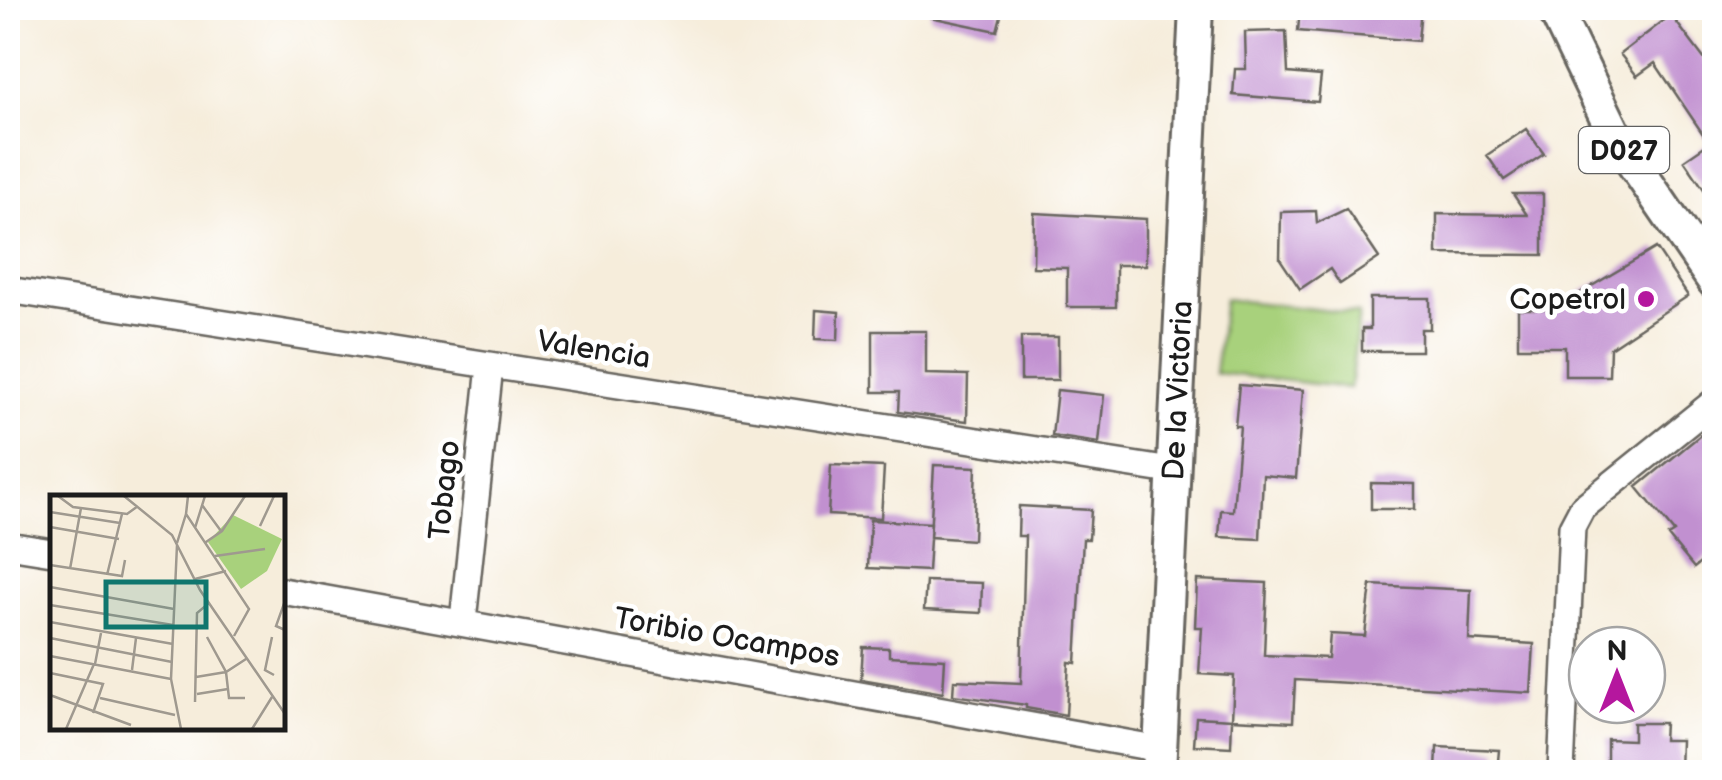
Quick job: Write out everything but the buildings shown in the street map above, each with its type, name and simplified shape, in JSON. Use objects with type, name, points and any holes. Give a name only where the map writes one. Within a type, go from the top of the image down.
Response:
[{"type":"main road","name":"De la Victoria","points":[[1160,761],[1196,8]]},
{"type":"main road","name":"D027","points":[[1554,8],[1618,141],[1714,280]]},
{"type":"street","name":"Valencia","points":[[8,290],[1171,472]]},
{"type":"street","name":"Tobago","points":[[463,621],[490,366]]},
{"type":"street","points":[[1561,772],[1572,528],[1582,508],[1714,402]]},
{"type":"street","points":[[8,545],[50,552]]},
{"type":"street","name":"Toribio Ocampos","points":[[285,591],[463,621],[1160,761]]},
{"type":"green space","points":[[1224,299],[1359,314],[1350,388],[1215,373]]},
{"type":"place","name":"Copetrol","points":[[1646,299]]}]
